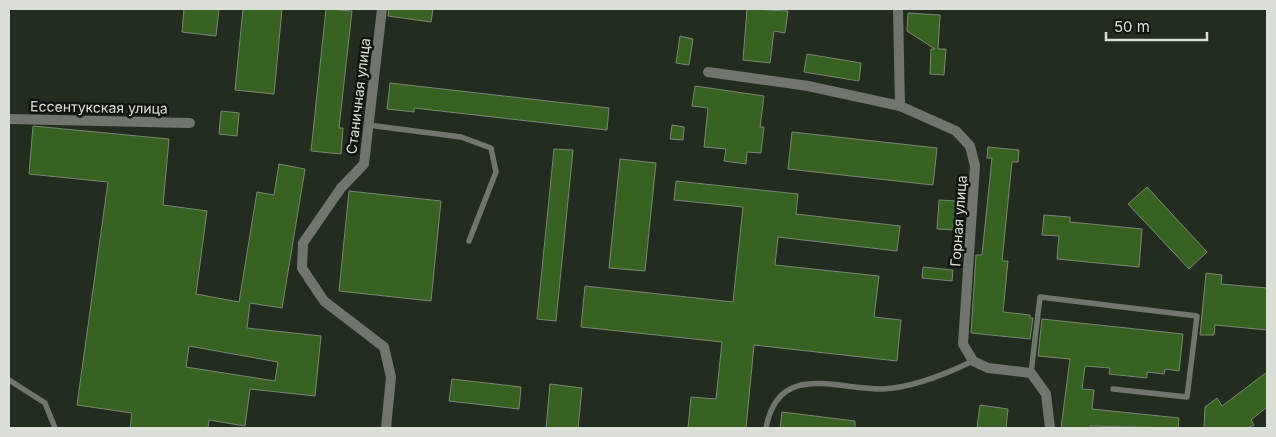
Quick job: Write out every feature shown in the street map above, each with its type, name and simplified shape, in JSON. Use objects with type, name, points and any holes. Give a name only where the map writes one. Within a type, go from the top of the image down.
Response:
[{"type":"street","name":"Станичная улица","points":[[382,9],[364,164],[341,188],[303,243],[302,268],[324,301],[384,347],[391,377],[386,428]]},
{"type":"street","points":[[898,9],[900,106]]},
{"type":"street","name":"Горная улица","points":[[708,72],[808,86],[900,106],[956,131],[970,146],[976,166],[963,344],[973,361]]},
{"type":"street","name":"Ессентукская улица","points":[[9,119],[190,122]]},
{"type":"street","points":[[973,361],[988,368],[1031,373],[1046,394],[1050,428]]},
{"type":"lane","points":[[368,125],[461,136],[491,148],[496,172],[469,241]]},
{"type":"lane","points":[[1031,373],[1040,297],[1197,316],[1187,397],[1113,389]]},
{"type":"lane","points":[[766,428],[769,412],[784,390],[809,383],[883,389],[938,378],[973,361]]},
{"type":"lane","points":[[9,380],[45,403],[55,428]]},
{"type":"building","points":[[184,9],[219,9],[216,36],[182,32]]},
{"type":"building","points":[[243,9],[282,9],[274,94],[235,90]]},
{"type":"building","points":[[326,9],[352,11],[339,128],[343,128],[341,154],[311,151]]},
{"type":"building","points":[[389,9],[433,9],[431,22],[388,16]]},
{"type":"building","points":[[747,9],[788,11],[785,33],[774,31],[770,63],[743,60]]},
{"type":"building","points":[[908,13],[940,15],[938,49],[946,49],[944,75],[930,74],[931,49],[935,49],[907,31]]},
{"type":"building","points":[[680,36],[693,39],[689,65],[676,63]]},
{"type":"building","points":[[807,54],[861,63],[859,81],[804,72]]},
{"type":"building","points":[[390,83],[609,108],[607,130],[414,108],[414,112],[387,109]]},
{"type":"building","points":[[695,86],[764,96],[760,127],[764,127],[761,153],[747,152],[746,164],[724,161],[726,149],[704,147],[708,108],[692,106]]},
{"type":"building","points":[[221,111],[239,113],[237,136],[219,134]]},
{"type":"building","points":[[672,125],[684,127],[683,140],[670,139]]},
{"type":"building","points":[[33,126],[169,139],[163,205],[207,211],[196,294],[239,302],[257,192],[274,195],[279,164],[305,169],[282,308],[250,303],[247,328],[321,336],[315,396],[250,389],[245,426],[209,420],[208,428],[130,428],[132,413],[77,405],[108,182],[29,174]],"holes":[[[189,346],[278,362],[275,381],[186,367]]]},
{"type":"building","points":[[792,132],[937,148],[933,185],[788,169]]},
{"type":"building","points":[[988,147],[1019,150],[1018,162],[1012,162],[1002,261],[1008,261],[1003,312],[1030,315],[1030,318],[1033,318],[1030,339],[971,333],[976,255],[982,255],[992,158],[987,158]]},
{"type":"building","points":[[554,149],[573,150],[556,321],[537,319]]},
{"type":"building","points":[[620,159],[656,163],[645,271],[609,268]]},
{"type":"building","points":[[676,181],[798,194],[796,214],[900,226],[897,251],[778,237],[775,265],[879,276],[874,317],[901,320],[897,361],[754,345],[746,428],[688,428],[691,397],[716,399],[722,342],[581,327],[585,286],[733,302],[743,207],[674,200]]},
{"type":"building","points":[[1147,187],[1207,252],[1189,269],[1128,204]]},
{"type":"building","points":[[349,191],[441,201],[431,301],[339,291]]},
{"type":"building","points":[[939,200],[956,201],[955,230],[937,229]]},
{"type":"building","points":[[1044,215],[1070,217],[1070,222],[1142,229],[1139,267],[1057,259],[1059,236],[1042,235]]},
{"type":"building","points":[[923,267],[953,270],[952,281],[922,278]]},
{"type":"building","points":[[1206,273],[1222,275],[1221,284],[1267,288],[1267,330],[1215,325],[1214,335],[1200,335]]},
{"type":"building","points":[[1042,319],[1183,334],[1179,371],[1165,369],[1164,374],[1147,372],[1147,378],[1109,374],[1110,368],[1085,366],[1082,389],[1094,390],[1092,409],[1179,418],[1178,428],[1090,426],[1090,428],[1061,428],[1070,359],[1038,356]]},
{"type":"building","points":[[1267,372],[1267,407],[1251,420],[1254,425],[1247,428],[1204,428],[1205,407],[1217,398],[1222,406]]},
{"type":"building","points":[[452,379],[521,387],[519,409],[449,401]]},
{"type":"building","points":[[550,384],[582,388],[578,428],[546,428]]},
{"type":"building","points":[[980,405],[1008,409],[1006,428],[977,428]]},
{"type":"building","points":[[782,412],[855,421],[855,428],[780,428]]}]
